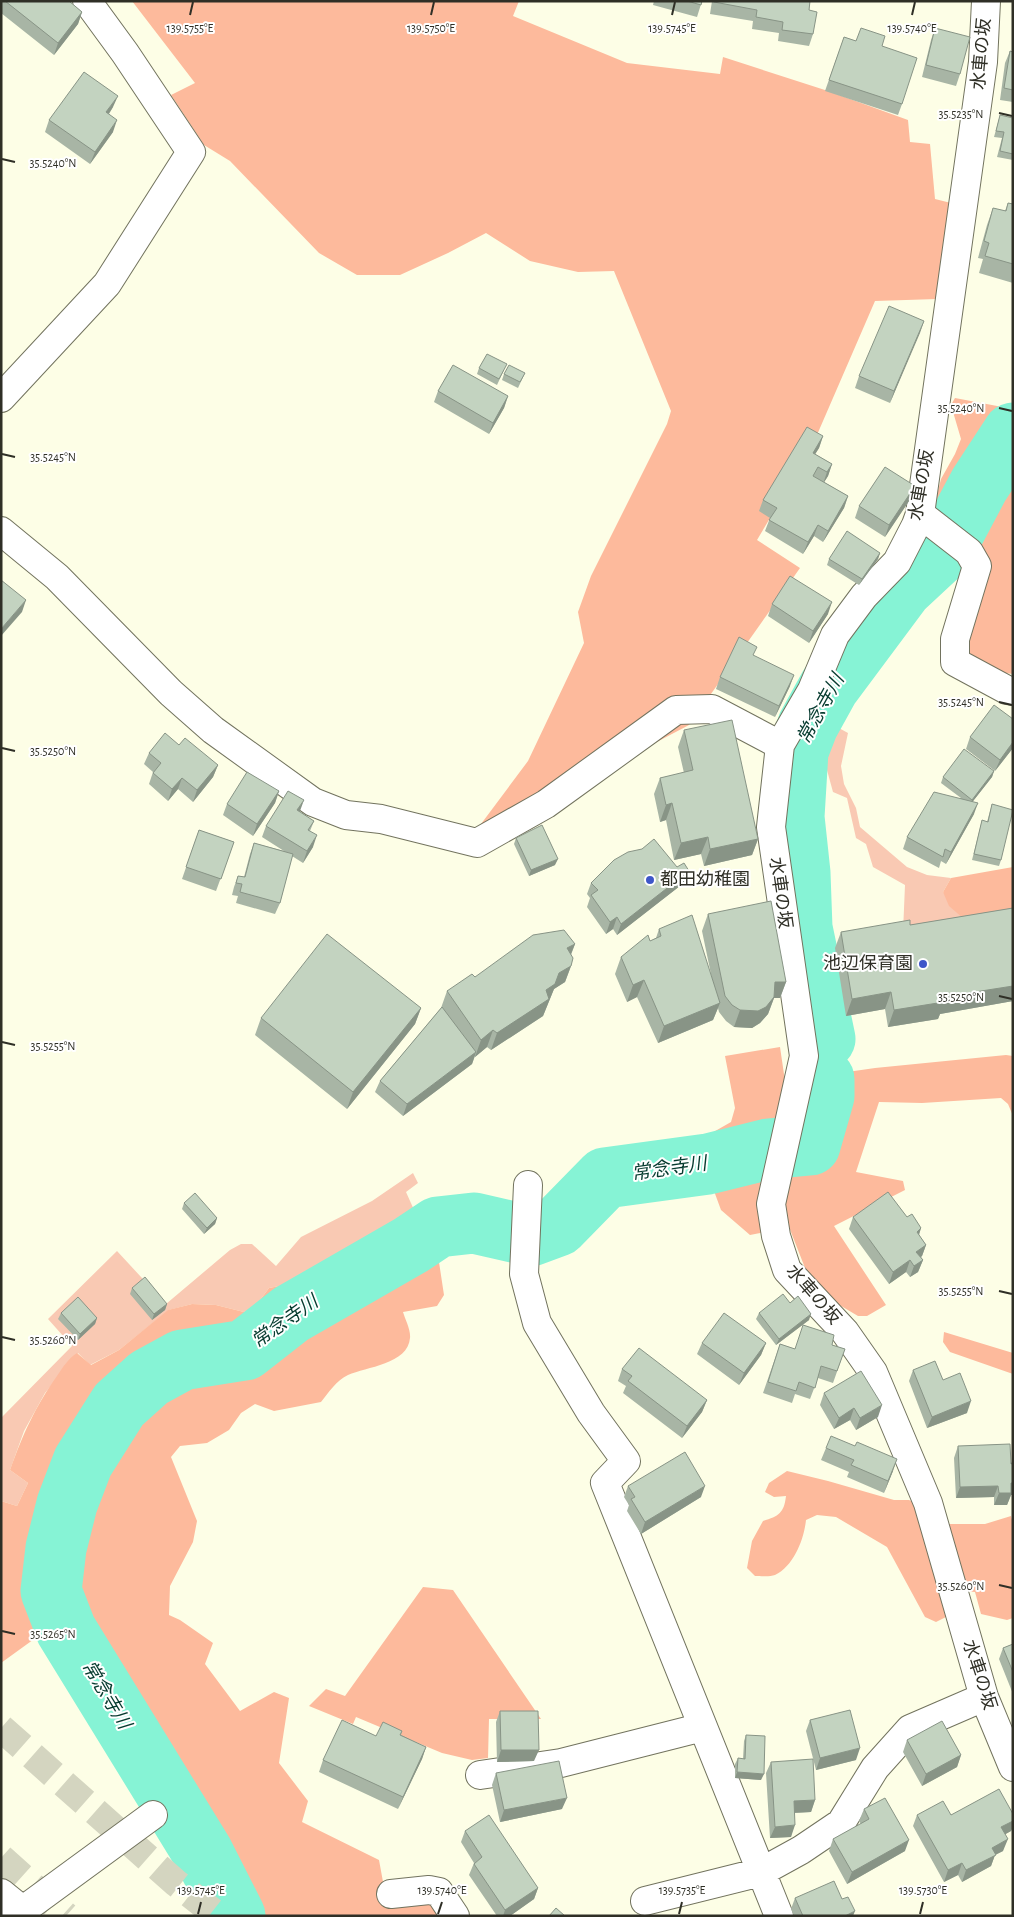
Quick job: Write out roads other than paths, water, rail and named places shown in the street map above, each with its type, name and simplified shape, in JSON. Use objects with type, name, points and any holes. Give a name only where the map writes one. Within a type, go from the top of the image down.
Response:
[{"type":"street","points":[[1,398],[107,284],[191,152],[125,53],[87,1]]},
{"type":"street","name":"水車の坂","points":[[986,1],[983,62],[920,514],[897,562],[864,596],[835,635],[812,690],[780,745],[771,827],[804,1056],[771,1204],[776,1236],[787,1270],[845,1332],[873,1372],[928,1503],[984,1697],[1013,1767]]},
{"type":"street","points":[[920,514],[969,552],[977,566],[955,639],[955,662],[1007,690],[1013,691]]},
{"type":"street","points":[[1,531],[57,577],[171,693],[212,730],[313,802],[346,815],[381,819],[477,843],[546,804],[676,710],[712,709],[780,745]]},
{"type":"street","points":[[528,1184],[524,1274],[537,1323],[591,1413],[626,1462],[605,1483],[779,1916]]},
{"type":"street","points":[[645,1901],[761,1872],[801,1850],[840,1823],[875,1768],[910,1729],[984,1697]]},
{"type":"street","points":[[480,1775],[561,1763],[703,1727]]},
{"type":"street","points":[[1,1893],[19,1913],[153,1815]]},
{"type":"street","points":[[391,1894],[429,1890],[439,1892],[455,1916]]},
{"type":"waterway","name":"常念寺川","points":[[825,1039],[802,928],[800,873],[794,817],[798,751],[808,725],[829,687],[902,589],[945,549],[979,485],[1013,433]]},
{"type":"waterway","name":"常念寺川","points":[[235,1916],[203,1853],[66,1630],[51,1591],[56,1548],[67,1504],[83,1462],[119,1405],[149,1378],[182,1360],[245,1350],[291,1314],[411,1245],[438,1227],[474,1223],[531,1236],[558,1226],[605,1178],[708,1164],[768,1149],[810,1145],[824,1096],[824,1079]]},
{"type":"tunnel","points":[[1,1728],[176,1883],[218,1916]]},
{"type":"tunnel","points":[[1,1858],[66,1916]]},
{"type":"place","name":"都田幼稚園","points":[[650,880]]},
{"type":"place","name":"池辺保育園","points":[[923,964]]}]
